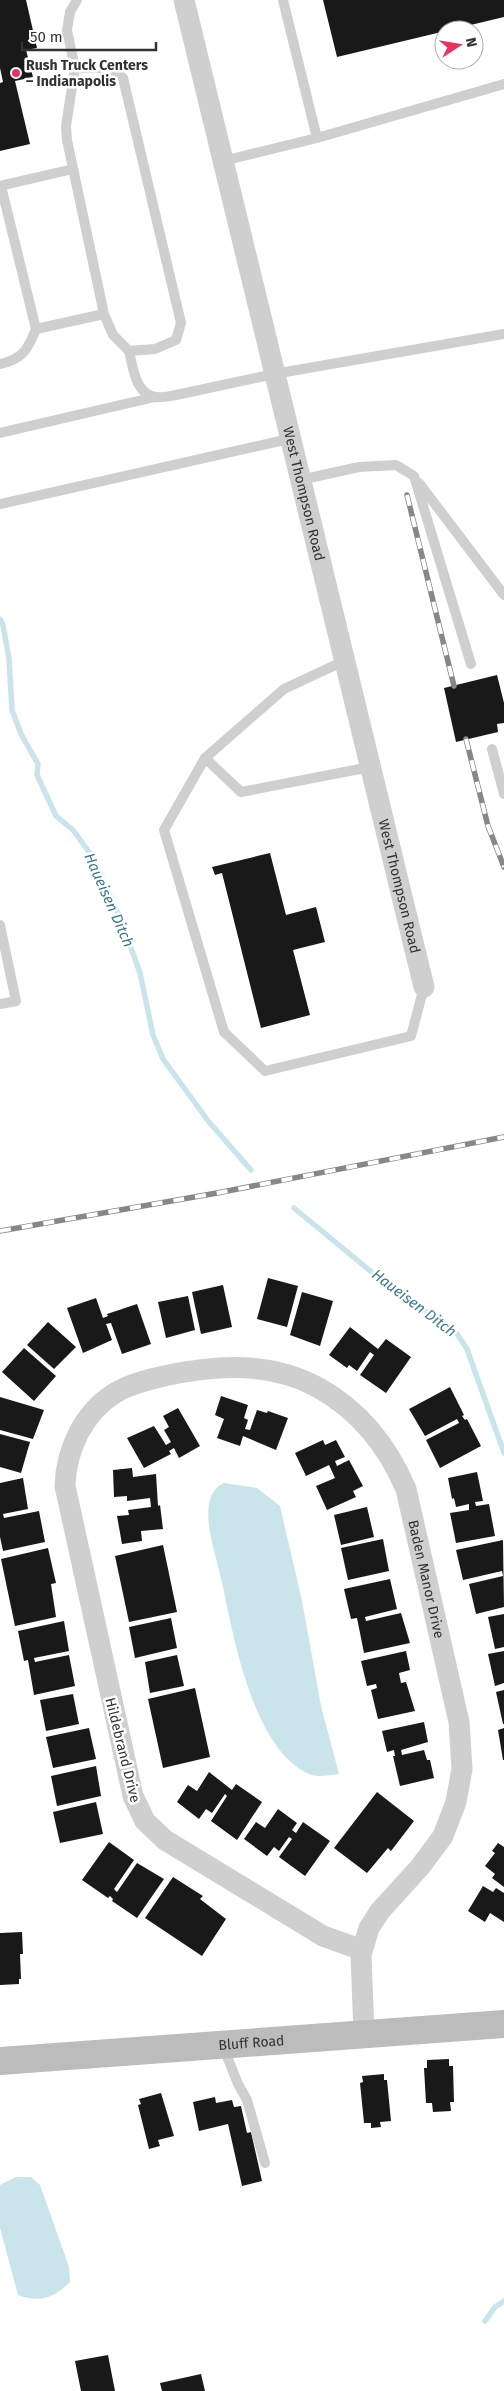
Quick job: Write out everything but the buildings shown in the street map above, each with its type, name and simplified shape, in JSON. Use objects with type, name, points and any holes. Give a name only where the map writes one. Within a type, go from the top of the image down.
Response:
[{"type":"main road","name":"Bluff Road","points":[[0,2062],[504,2024]]},
{"type":"street","name":"West Thompson Road","points":[[184,0],[289,439],[424,986]]},
{"type":"street","name":"Baden Manor Drive","points":[[80,1431],[93,1412],[115,1393],[142,1382],[214,1367],[267,1370],[318,1387],[342,1403],[364,1423],[398,1471],[412,1508],[459,1722],[462,1769],[456,1802],[443,1836],[420,1868],[380,1911],[369,1928],[362,1950],[364,2034]]},
{"type":"street","name":"Hildebrand Drive","points":[[80,1431],[69,1457],[66,1472],[67,1502],[128,1780],[145,1821],[164,1840],[323,1936],[362,1950]]},
{"type":"lane","points":[[77,0],[70,12],[67,30],[75,68],[66,126],[73,169],[104,314],[114,335],[129,351],[135,378],[142,390],[156,397]]},
{"type":"lane","points":[[283,0],[317,138]]},
{"type":"lane","points":[[75,68],[110,68],[122,78],[181,323],[176,340],[155,349],[129,351]]},
{"type":"lane","points":[[223,161],[317,138],[504,84]]},
{"type":"lane","points":[[0,364],[12,361],[28,349],[36,329],[1,186],[73,169]]},
{"type":"lane","points":[[36,329],[104,314]]},
{"type":"lane","points":[[0,433],[156,397],[176,395],[274,374],[504,334]]},
{"type":"lane","points":[[0,504],[289,439]]},
{"type":"lane","points":[[300,480],[358,467],[396,465],[414,476],[504,594]]},
{"type":"lane","points":[[414,476],[471,664]]},
{"type":"lane","points":[[344,661],[284,689],[204,758],[164,830],[224,1032],[265,1071],[411,1036],[424,986]]},
{"type":"lane","points":[[492,749],[504,794]]},
{"type":"lane","points":[[204,758],[241,792],[370,767]]},
{"type":"lane","points":[[0,925],[16,1001],[0,1004]]},
{"type":"lane","points":[[223,2045],[238,2084],[247,2100],[265,2164]]},
{"type":"water","points":[[224,1483],[257,1488],[280,1506],[302,1601],[321,1706],[339,1774],[312,1775],[290,1761],[273,1741],[260,1717],[249,1689],[232,1631],[212,1543],[208,1513],[209,1504],[214,1491]]},
{"type":"water","points":[[16,2177],[31,2177],[40,2185],[69,2267],[70,2282],[58,2292],[46,2298],[33,2299],[18,2295],[0,2228],[0,2185]]},
{"type":"waterway","name":"Haueisen Ditch","points":[[0,619],[3,625],[9,659],[12,710],[21,734],[38,764],[37,775],[56,816],[73,830],[92,856],[122,923],[140,973],[153,1035],[163,1059],[209,1122],[251,1170]]},
{"type":"waterway","name":"Haueisen Ditch","points":[[294,1208],[374,1274],[457,1334],[467,1349],[504,1453]]},
{"type":"waterway","name":"Haueisen Ditch","points":[[485,2321],[495,2307],[504,2301]]},
{"type":"railway","points":[[407,495],[454,686]]},
{"type":"railway","points":[[466,739],[488,826],[504,867]]},
{"type":"railway","points":[[0,1231],[217,1193],[504,1137]]},
{"type":"place","name":"Rush Truck Centers – Indianapolis","points":[[16,73]]}]
